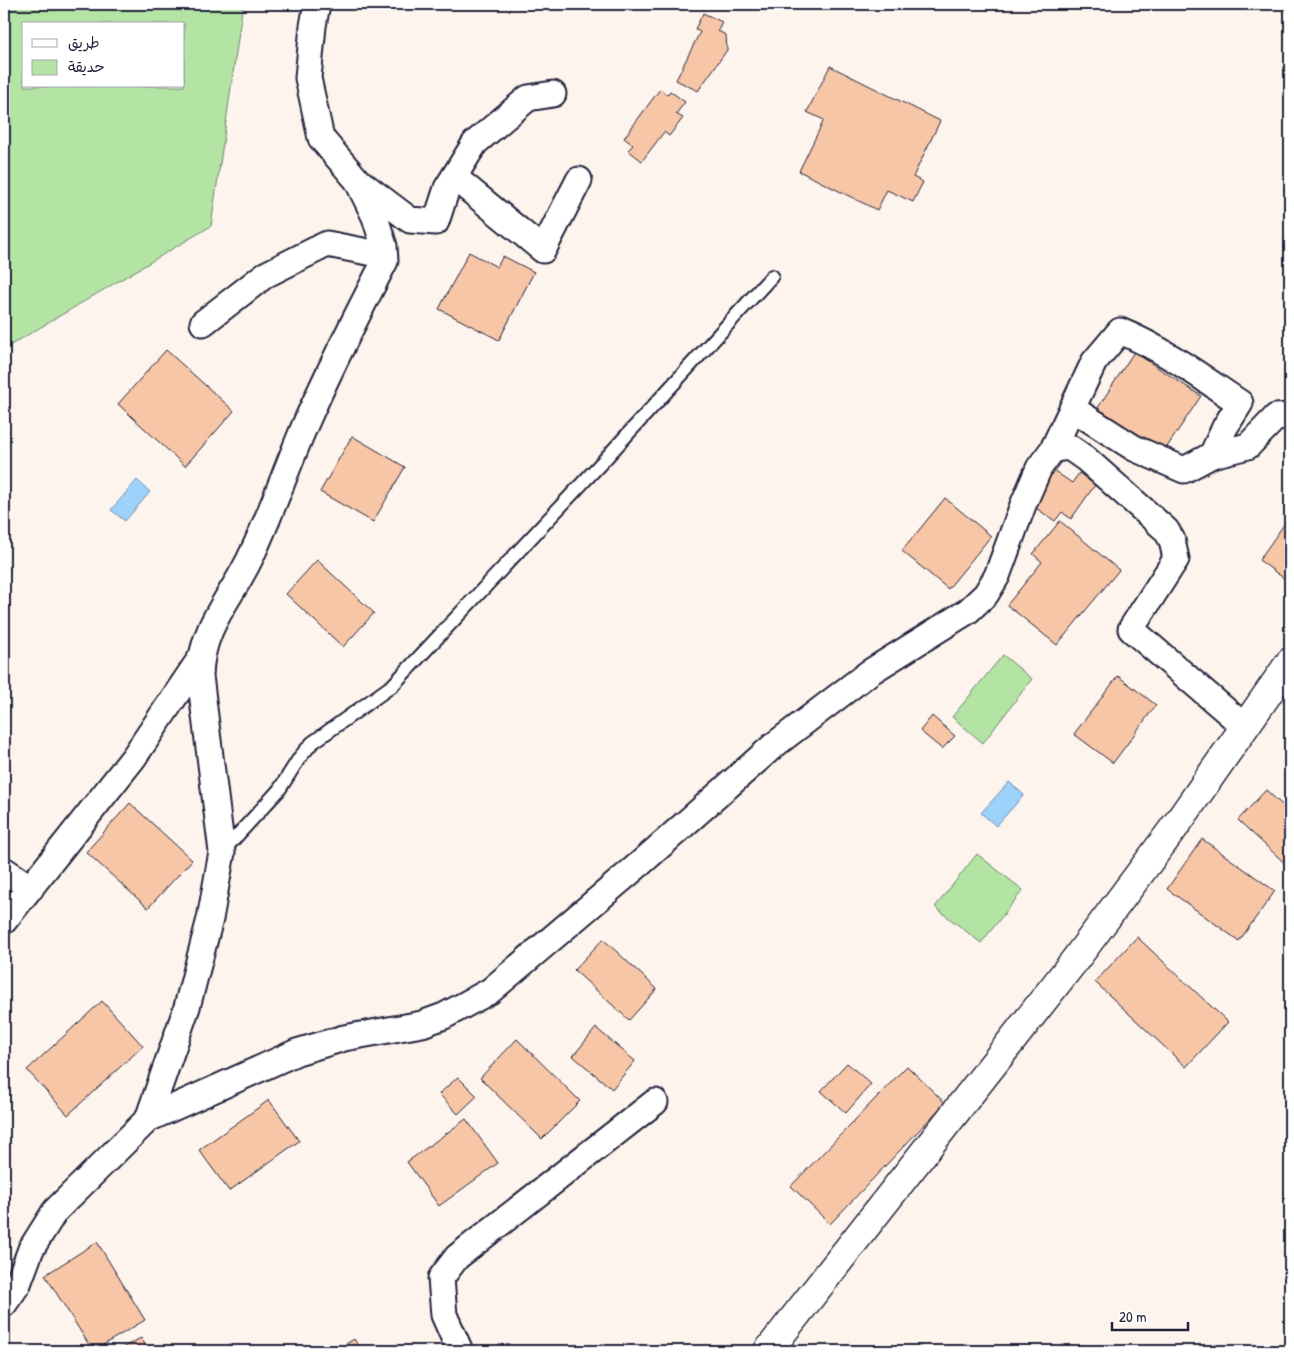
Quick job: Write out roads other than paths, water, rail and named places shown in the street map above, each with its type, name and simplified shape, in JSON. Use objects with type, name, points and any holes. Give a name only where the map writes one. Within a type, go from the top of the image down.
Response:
[{"type":"main road","points":[[768,1351],[1076,960],[1179,822],[1290,662]]},
{"type":"street","points":[[317,4],[312,26],[308,78],[321,138],[357,180],[410,220],[436,222],[447,188],[476,142],[528,98],[553,94]]},
{"type":"street","points":[[454,177],[544,250],[579,180]]},
{"type":"street","points":[[4,921],[134,756],[200,659],[212,622],[253,554],[305,425],[385,261],[375,217],[357,180]]},
{"type":"street","points":[[203,323],[264,275],[327,244],[368,252],[384,252]]},
{"type":"street","points":[[4,1304],[18,1284],[32,1249],[55,1212],[148,1119],[297,1052],[344,1038],[422,1024],[444,1016],[490,991],[642,862],[773,746],[870,672],[968,612],[986,594],[997,576],[1039,468],[1053,448],[1094,362],[1120,331],[1144,341],[1180,361],[1240,403],[1225,427],[1212,455]]},
{"type":"street","points":[[1073,409],[1134,448],[1184,470],[1212,455],[1248,446],[1276,418],[1290,416]]},
{"type":"street","points":[[1053,448],[1069,447],[1086,459],[1166,530],[1172,540],[1176,559],[1131,629],[1245,727]]},
{"type":"street","points":[[148,1119],[187,1007],[210,919],[222,852],[200,676],[200,659]]},
{"type":"street","points":[[4,870],[31,888]]},
{"type":"street","points":[[460,1351],[444,1315],[442,1278],[457,1257],[655,1102]]},
{"type":"lane","points":[[222,852],[279,790],[300,757],[312,743],[393,685],[605,459],[772,276]]},
{"type":"water","points":[[137,480],[150,492],[125,521],[111,510]]},
{"type":"water","points":[[1009,782],[1024,795],[996,826],[981,813]]}]
